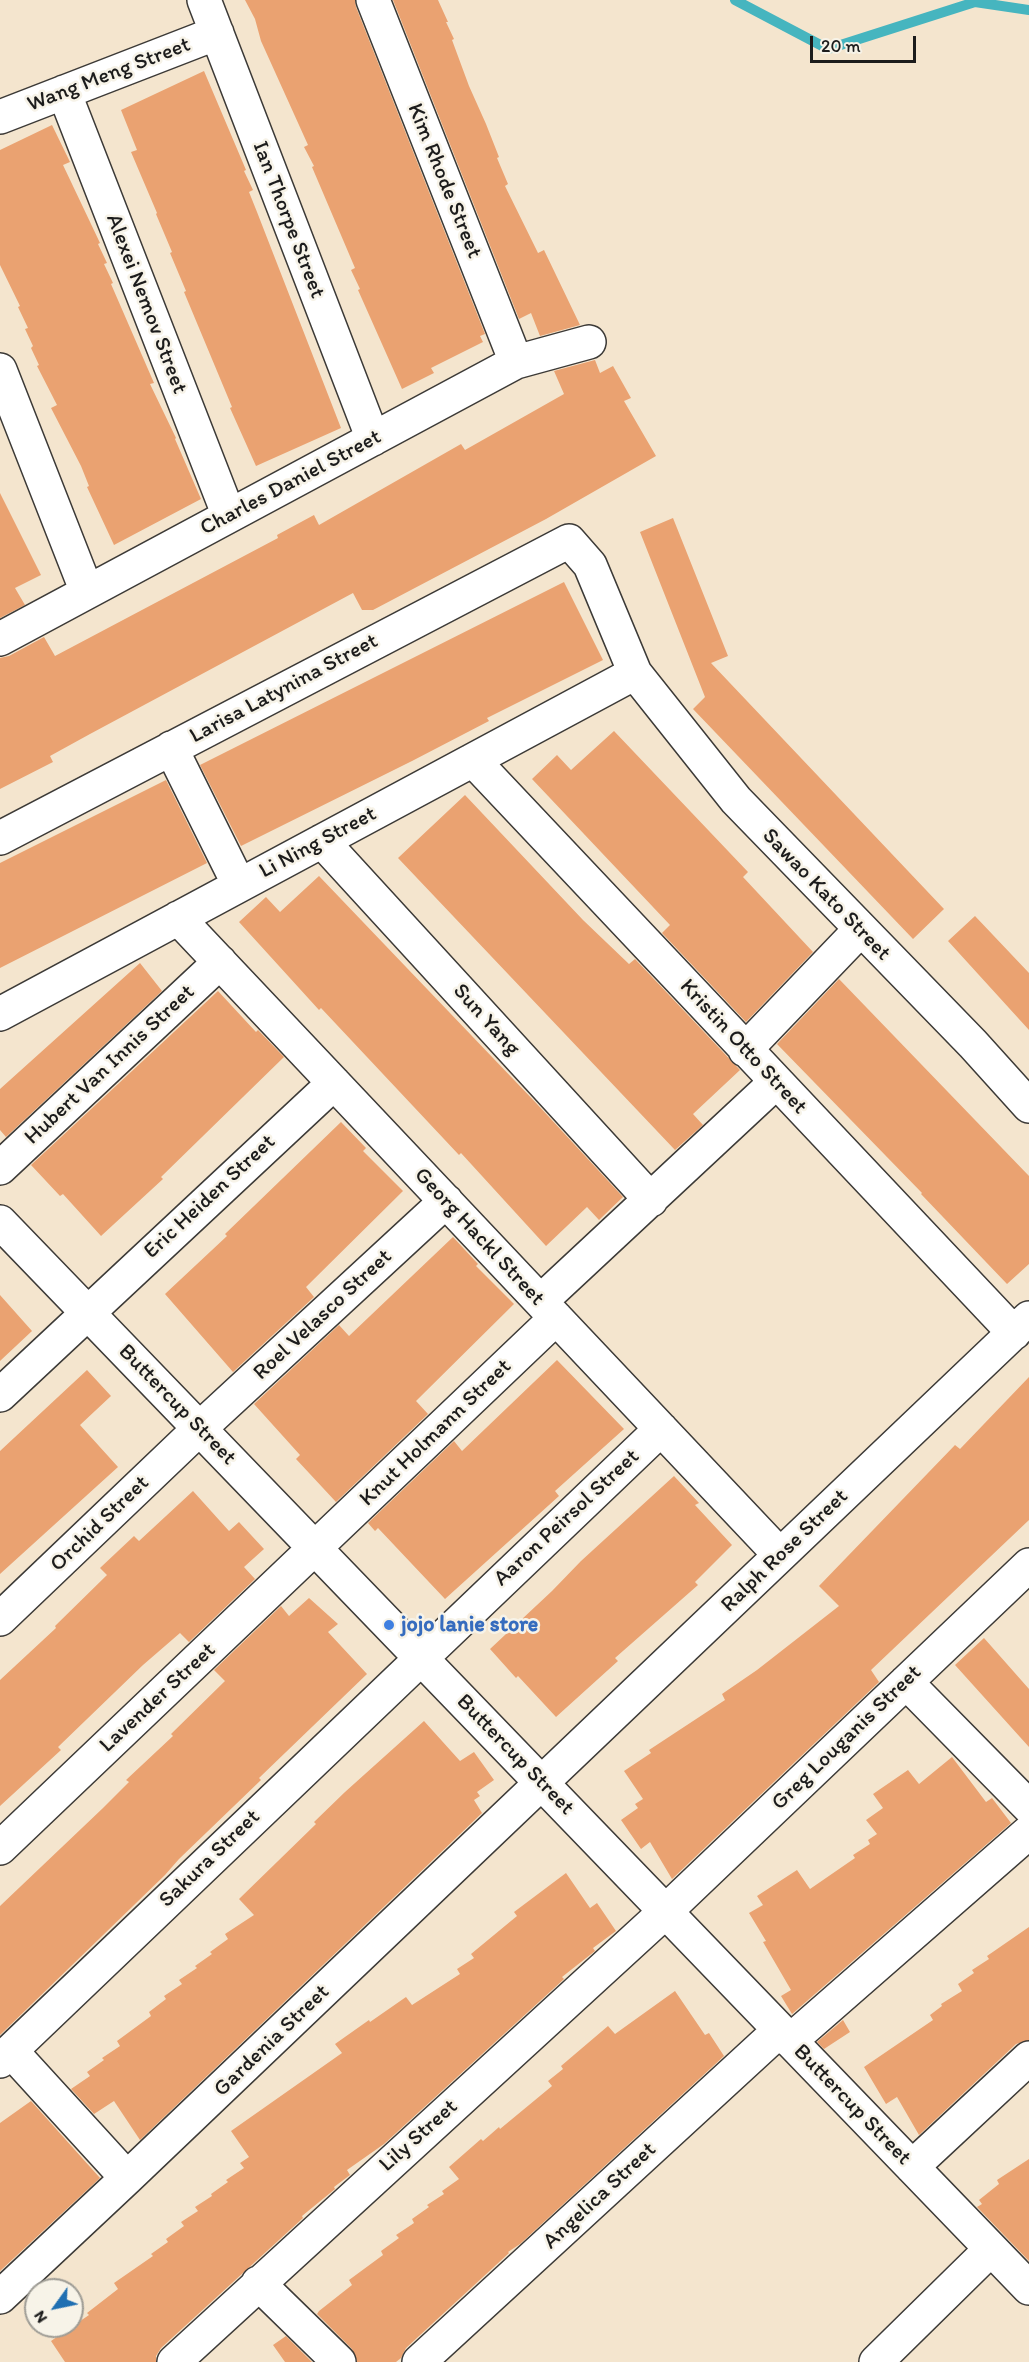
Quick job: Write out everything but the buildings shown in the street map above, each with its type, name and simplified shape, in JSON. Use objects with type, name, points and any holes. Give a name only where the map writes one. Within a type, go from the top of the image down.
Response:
[{"type":"street","name":"Ian Thorpe Street","points":[[204,0],[372,439]]},
{"type":"street","name":"Kim Rhode Street","points":[[373,0],[516,362]]},
{"type":"street","name":"Wang Meng Street","points":[[0,117],[217,33]]},
{"type":"street","name":"Alexei Nemov Street","points":[[64,92],[228,516]]},
{"type":"street","name":"Charles Daniel Street","points":[[0,639],[516,362],[589,342]]},
{"type":"street","points":[[2,384],[87,592]]},
{"type":"street","name":"Sawao Kato Street","points":[[569,541],[590,565],[635,673],[736,800],[973,1044],[1029,1106]]},
{"type":"street","name":"Larisa Latynina Street","points":[[0,838],[569,541]]},
{"type":"street","name":"Li Ning Street","points":[[0,1014],[635,673]]},
{"type":"street","points":[[171,748],[239,885]]},
{"type":"street","name":"Kristin Otto Street","points":[[473,760],[776,1082],[1021,1325]]},
{"type":"street","name":"Sun Yang","points":[[322,841],[651,1200]]},
{"type":"street","name":"Georg Hackl Street","points":[[178,918],[780,1555]]},
{"type":"street","points":[[745,1050],[860,930]]},
{"type":"street","name":"Hubert Van Innis Street","points":[[0,1168],[220,962]]},
{"type":"street","name":"Knut Holmann Street","points":[[316,1548],[548,1310],[651,1200],[776,1082]]},
{"type":"street","name":"Eric Heiden Street","points":[[0,1395],[334,1083]]},
{"type":"street","name":"Roel Velasco Street","points":[[199,1429],[446,1201]]},
{"type":"street","name":"Buttercup Street","points":[[0,1222],[1029,2288]]},
{"type":"street","name":"Ralph Rose Street","points":[[542,1783],[1021,1325]]},
{"type":"street","name":"Orchid Street","points":[[0,1619],[199,1429]]},
{"type":"street","name":"Aaron Peirsol Street","points":[[421,1657],[661,1429]]},
{"type":"street","name":"Lavender Street","points":[[0,1848],[316,1548]]},
{"type":"street","name":"Greg Louganis Street","points":[[666,1911],[1029,1565]]},
{"type":"street","name":"Sakura Street","points":[[5,2056],[421,1657]]},
{"type":"street","points":[[906,1682],[1029,1808]]},
{"type":"street","name":"Gardenia Street","points":[[0,2297],[542,1783]]},
{"type":"street","name":"Angelica Street","points":[[419,2362],[785,2035],[1029,1832]]},
{"type":"street","name":"Lily Street","points":[[174,2362],[666,1911]]},
{"type":"street","points":[[5,2056],[127,2178]]},
{"type":"street","points":[[912,2167],[1029,2058]]},
{"type":"street","points":[[876,2362],[991,2249]]},
{"type":"street","points":[[258,2283],[339,2362]]},
{"type":"waterway","points":[[735,0],[828,49],[975,2],[1029,10]]},
{"type":"place","name":"jojo lanie store","points":[[389,1625]]}]
